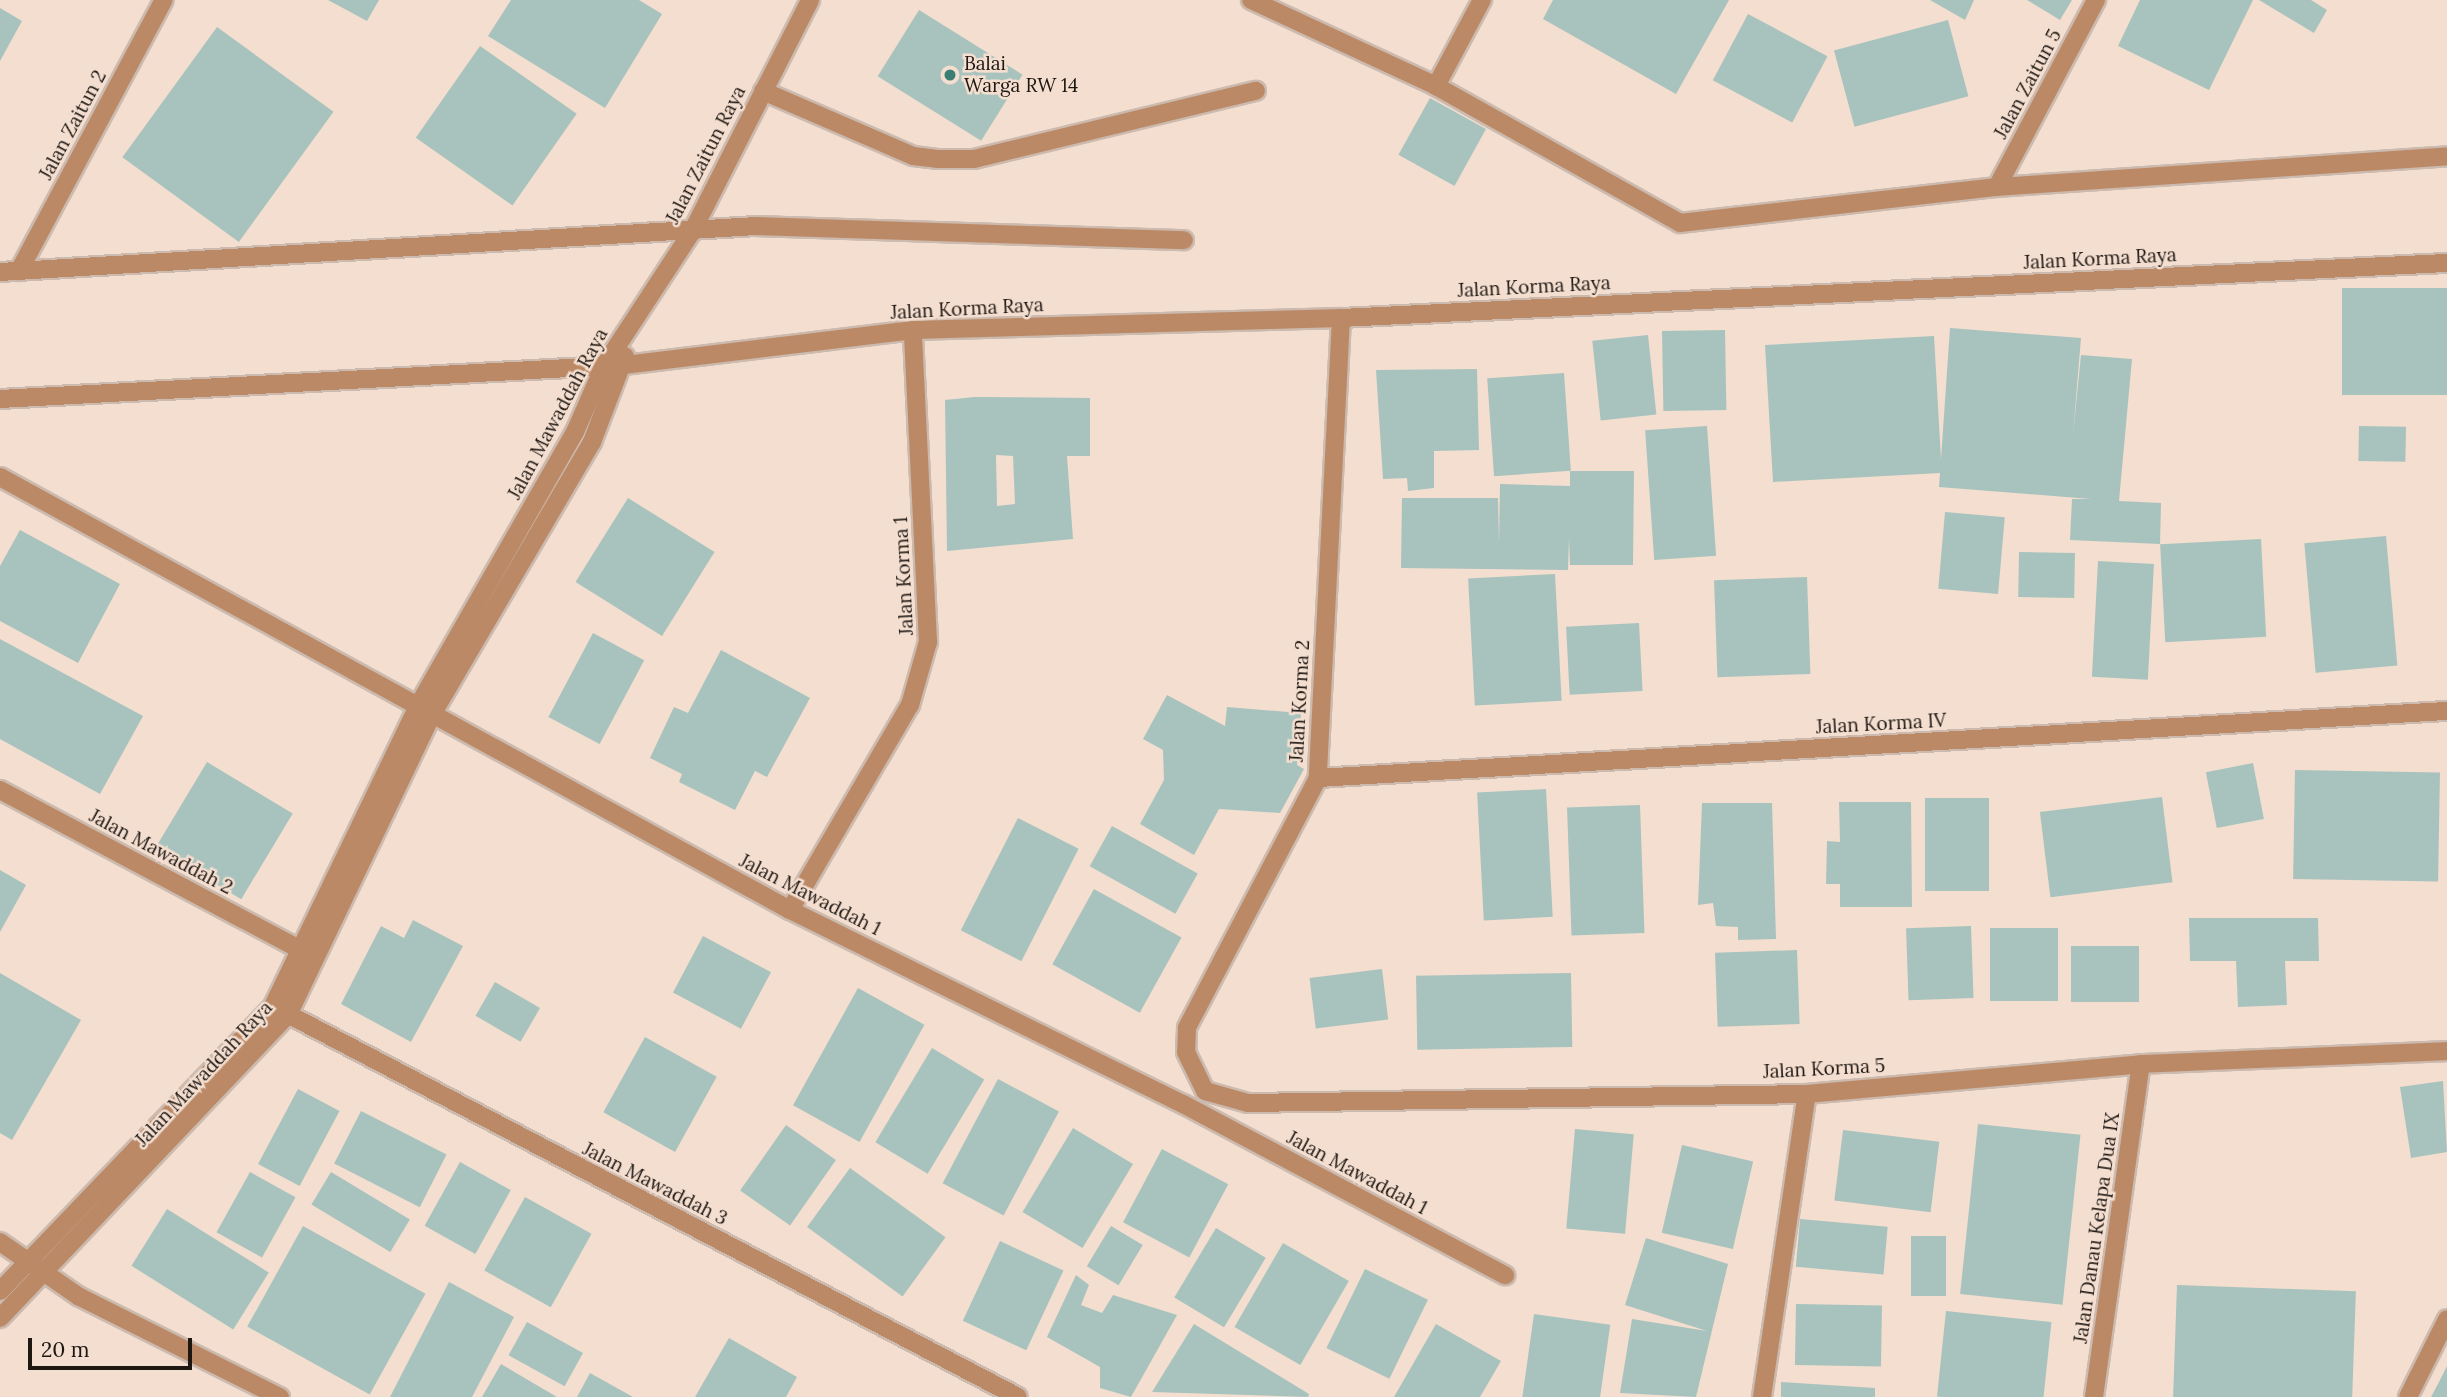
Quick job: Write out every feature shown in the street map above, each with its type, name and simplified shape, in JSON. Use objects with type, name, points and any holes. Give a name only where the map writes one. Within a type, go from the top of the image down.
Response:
[{"type":"street","name":"Jalan Zaitun 2","points":[[19,271],[164,0]]},
{"type":"street","name":"Jalan Zaitun Raya","points":[[631,325],[692,230],[810,0]]},
{"type":"street","points":[[1251,0],[1436,86],[1680,223],[1997,187],[2447,156]]},
{"type":"street","points":[[1436,86],[1482,0]]},
{"type":"street","name":"Jalan Zaitun 5","points":[[1997,187],[2096,0]]},
{"type":"street","points":[[763,91],[913,156],[937,159],[974,159],[1256,91]]},
{"type":"street","points":[[0,272],[757,226],[1184,240]]},
{"type":"street","name":"Jalan Korma Raya","points":[[0,399],[624,365],[913,330],[1341,318],[2447,263]]},
{"type":"street","name":"Jalan Korma 2","points":[[1205,1091],[1186,1052],[1188,1028],[1318,778],[1341,318]]},
{"type":"street","name":"Jalan Mawaddah Raya","points":[[0,1318],[45,1274],[281,1011],[426,709],[592,442],[624,365],[631,325]]},
{"type":"street","name":"Jalan Mawaddah Raya","points":[[0,1292],[281,1011],[303,951],[426,709],[575,432],[604,366],[631,325]]},
{"type":"street","name":"Jalan Korma 1","points":[[790,910],[910,705],[928,642],[913,330]]},
{"type":"street","name":"Jalan Mawaddah 1","points":[[0,477],[790,910],[1190,1108],[1505,1275]]},
{"type":"street","name":"Jalan Korma IV","points":[[1318,778],[2447,711]]},
{"type":"street","name":"Jalan Mawaddah 2","points":[[0,790],[303,951]]},
{"type":"street","name":"Jalan Mawaddah 3","points":[[281,1011],[1018,1397]]},
{"type":"street","name":"Jalan Korma 5","points":[[1205,1091],[1248,1103],[1807,1094],[2141,1065],[2447,1051]]},
{"type":"street","name":"Jalan Danau Kelapa Dua IX","points":[[2094,1397],[2141,1065]]},
{"type":"street","points":[[1190,1108],[1205,1091]]},
{"type":"street","points":[[1762,1397],[1807,1094]]},
{"type":"street","points":[[0,1242],[45,1274],[280,1397]]},
{"type":"street","points":[[2408,1397],[2447,1319]]},
{"type":"building","points":[[328,0],[379,0],[367,21]]},
{"type":"building","points":[[511,0],[639,0],[662,14],[605,108],[488,36]]},
{"type":"building","points":[[1553,0],[1729,0],[1676,94],[1543,19]]},
{"type":"building","points":[[1930,0],[1974,0],[1965,20]]},
{"type":"building","points":[[2027,0],[2072,0],[2060,20]]},
{"type":"building","points":[[2140,0],[2253,0],[2209,90],[2118,46]]},
{"type":"building","points":[[2259,0],[2311,0],[2327,10],[2314,33]]},
{"type":"building","points":[[0,8],[22,21],[0,61]]},
{"type":"building","name":"Balai Warga RW 14","points":[[919,10],[1022,75],[981,141],[878,76]]},
{"type":"building","points":[[1748,14],[1827,56],[1792,122],[1713,80]]},
{"type":"building","points":[[1948,20],[1968,96],[1854,127],[1834,51]]},
{"type":"building","points":[[217,27],[333,112],[239,242],[122,157]]},
{"type":"building","points":[[480,46],[577,114],[512,205],[416,138]]},
{"type":"building","points":[[1430,98],[1486,129],[1454,186],[1398,155]]},
{"type":"building","points":[[2342,288],[2447,288],[2447,395],[2342,395]]},
{"type":"building","points":[[1950,328],[2081,338],[2073,435],[2081,355],[2132,359],[2119,501],[2161,503],[2160,544],[2070,540],[2072,499],[2091,499],[1939,487],[1940,473],[1773,482],[1765,345],[1934,336],[1941,459]]},
{"type":"building","points":[[1725,330],[1726,410],[1663,411],[1662,331]]},
{"type":"building","points":[[1648,335],[1656,415],[1601,420],[1592,341]]},
{"type":"building","points":[[1477,369],[1479,450],[1434,451],[1434,488],[1408,491],[1407,478],[1383,479],[1376,370]]},
{"type":"building","points":[[1564,373],[1571,471],[1494,476],[1487,378]]},
{"type":"building","points":[[975,397],[1090,398],[1090,456],[1067,456],[1073,539],[947,551],[945,400]],"holes":[[[996,455],[1013,456],[1015,504],[997,506]]]},
{"type":"building","points":[[1707,426],[1716,556],[1654,560],[1645,430]]},
{"type":"building","points":[[2359,426],[2406,427],[2405,462],[2358,461]]},
{"type":"building","points":[[1570,471],[1634,471],[1633,565],[1570,565],[1569,538],[1568,570],[1401,568],[1402,498],[1498,498],[1499,543],[1500,484],[1570,486]]},
{"type":"building","points":[[628,498],[715,552],[662,636],[576,582]]},
{"type":"building","points":[[1945,512],[2005,517],[1998,594],[1938,589]]},
{"type":"building","points":[[20,530],[120,584],[78,663],[0,621],[0,566]]},
{"type":"building","points":[[2386,536],[2397,666],[2316,673],[2304,543]]},
{"type":"building","points":[[2261,539],[2266,637],[2165,642],[2160,544]]},
{"type":"building","points":[[2019,552],[2075,553],[2074,598],[2018,597]]},
{"type":"building","points":[[2098,561],[2154,564],[2148,680],[2092,677]]},
{"type":"building","points":[[1555,574],[1562,701],[1475,705],[1468,579]]},
{"type":"building","points":[[1807,577],[1810,674],[1717,677],[1714,580]]},
{"type":"building","points":[[1639,623],[1643,691],[1570,695],[1566,627]]},
{"type":"building","points":[[593,633],[644,660],[600,744],[548,717]]},
{"type":"building","points":[[0,639],[143,716],[100,794],[0,739]]},
{"type":"building","points":[[721,650],[810,698],[767,777],[755,771],[735,810],[679,782],[682,774],[650,758],[674,707],[688,713]]},
{"type":"building","points":[[1167,695],[1225,726],[1227,707],[1301,713],[1297,765],[1304,769],[1280,813],[1219,809],[1194,855],[1140,824],[1164,780],[1163,750],[1143,739]]},
{"type":"building","points":[[207,762],[293,814],[241,899],[155,848]]},
{"type":"building","points":[[2253,763],[2264,819],[2217,828],[2206,772]]},
{"type":"building","points":[[2295,770],[2440,773],[2438,882],[2293,879]]},
{"type":"building","points":[[1546,789],[1553,917],[1484,920],[1477,793]]},
{"type":"building","points":[[2162,797],[2172,882],[2050,897],[2040,812]]},
{"type":"building","points":[[1925,798],[1989,798],[1989,891],[1925,891]]},
{"type":"building","points":[[1839,802],[1911,802],[1912,907],[1840,907],[1840,884],[1826,884],[1827,841],[1840,842]]},
{"type":"building","points":[[1702,803],[1772,803],[1776,939],[1738,940],[1738,927],[1716,926],[1713,903],[1698,905]]},
{"type":"building","points":[[1640,805],[1644,933],[1572,935],[1567,808]]},
{"type":"building","points":[[1018,818],[1079,849],[1021,961],[961,930]]},
{"type":"building","points":[[1112,826],[1198,874],[1175,914],[1090,866]]},
{"type":"building","points":[[0,870],[26,885],[0,932]]},
{"type":"building","points":[[1094,889],[1181,937],[1140,1013],[1052,964]]},
{"type":"building","points":[[2189,918],[2318,918],[2319,961],[2285,961],[2287,1005],[2238,1007],[2236,961],[2190,961]]},
{"type":"building","points":[[413,920],[463,946],[411,1042],[341,1004],[381,926],[404,938]]},
{"type":"building","points":[[1971,926],[1974,998],[1909,1000],[1906,928]]},
{"type":"building","points":[[1990,928],[2058,928],[2058,1001],[1990,1001]]},
{"type":"building","points":[[703,936],[771,972],[741,1029],[673,993]]},
{"type":"building","points":[[2071,946],[2139,946],[2139,1002],[2071,1002]]},
{"type":"building","points":[[1797,950],[1800,1024],[1718,1027],[1715,953]]},
{"type":"building","points":[[1382,969],[1388,1020],[1316,1029],[1310,978]]},
{"type":"building","points":[[0,973],[81,1020],[12,1140],[0,1133]]},
{"type":"building","points":[[1571,973],[1572,1047],[1417,1050],[1416,976]]},
{"type":"building","points":[[495,982],[540,1008],[521,1042],[476,1016]]},
{"type":"building","points":[[858,988],[924,1025],[860,1142],[793,1105]]},
{"type":"building","points":[[645,1037],[717,1077],[675,1152],[603,1112]]},
{"type":"building","points":[[932,1048],[984,1079],[928,1174],[875,1142]]},
{"type":"building","points":[[998,1079],[1059,1111],[1004,1216],[943,1183]]},
{"type":"building","points":[[2443,1081],[2447,1152],[2411,1158],[2400,1087]]},
{"type":"building","points":[[298,1089],[339,1111],[300,1186],[258,1164]]},
{"type":"building","points":[[361,1111],[447,1155],[420,1207],[334,1164]]},
{"type":"building","points":[[1978,1124],[2080,1135],[2063,1305],[1960,1294]]},
{"type":"building","points":[[786,1125],[836,1160],[790,1226],[740,1191]]},
{"type":"building","points":[[1073,1128],[1133,1164],[1083,1248],[1023,1212]]},
{"type":"building","points":[[1575,1129],[1634,1134],[1625,1234],[1566,1229]]},
{"type":"building","points":[[1843,1130],[1939,1142],[1931,1212],[1834,1200]]},
{"type":"building","points":[[1682,1145],[1753,1161],[1733,1249],[1662,1233]]},
{"type":"building","points":[[1162,1149],[1228,1184],[1189,1257],[1123,1222]]},
{"type":"building","points":[[460,1162],[511,1190],[475,1254],[425,1226]]},
{"type":"building","points":[[850,1168],[945,1237],[903,1296],[807,1227]]},
{"type":"building","points":[[250,1172],[295,1197],[262,1258],[217,1232]]},
{"type":"building","points":[[331,1172],[410,1219],[390,1252],[311,1205]]},
{"type":"building","points":[[525,1197],[591,1234],[551,1307],[484,1270]]},
{"type":"building","points":[[167,1209],[269,1273],[233,1329],[131,1266]]},
{"type":"building","points":[[1800,1219],[1888,1227],[1883,1274],[1796,1267]]},
{"type":"building","points":[[303,1226],[425,1294],[370,1394],[247,1327]]},
{"type":"building","points":[[1111,1226],[1143,1245],[1119,1285],[1087,1266]]},
{"type":"building","points":[[1216,1228],[1266,1258],[1224,1327],[1174,1297]]},
{"type":"building","points":[[1911,1236],[1946,1236],[1946,1296],[1911,1296]]},
{"type":"building","points":[[1646,1238],[1728,1264],[1696,1397],[1620,1393],[1632,1319],[1707,1331],[1625,1305]]},
{"type":"building","points":[[1000,1241],[1063,1271],[1026,1350],[963,1321]]},
{"type":"building","points":[[1283,1243],[1349,1281],[1300,1365],[1234,1327]]},
{"type":"building","points":[[1365,1269],[1428,1300],[1389,1379],[1326,1348]]},
{"type":"building","points":[[1076,1275],[1089,1285],[1081,1305],[1102,1313],[1113,1295],[1177,1315],[1131,1397],[1100,1388],[1100,1367],[1047,1337]]},
{"type":"building","points":[[449,1282],[514,1317],[472,1397],[390,1397]]},
{"type":"building","points":[[2177,1285],[2356,1291],[2352,1397],[2173,1397]]},
{"type":"building","points":[[1796,1304],[1882,1306],[1881,1366],[1795,1365]]},
{"type":"building","points":[[1946,1311],[2051,1322],[2044,1397],[1937,1397]]},
{"type":"building","points":[[1534,1314],[1610,1325],[1600,1397],[1522,1397]]},
{"type":"building","points":[[527,1322],[583,1353],[565,1386],[509,1355]]},
{"type":"building","points":[[1194,1324],[1309,1394],[1308,1397],[1152,1392]]},
{"type":"building","points":[[1436,1324],[1501,1361],[1480,1397],[1394,1397]]},
{"type":"building","points":[[729,1338],[797,1377],[786,1397],[695,1397]]},
{"type":"building","points":[[501,1364],[557,1397],[482,1397]]},
{"type":"building","points":[[2447,1366],[2447,1397],[2431,1397],[2439,1382]]},
{"type":"building","points":[[590,1373],[633,1397],[577,1397]]},
{"type":"building","points":[[1781,1382],[1875,1388],[1875,1397],[1781,1397]]},
{"type":"place","name":"Balai Warga RW 14","points":[[950,75]]}]
